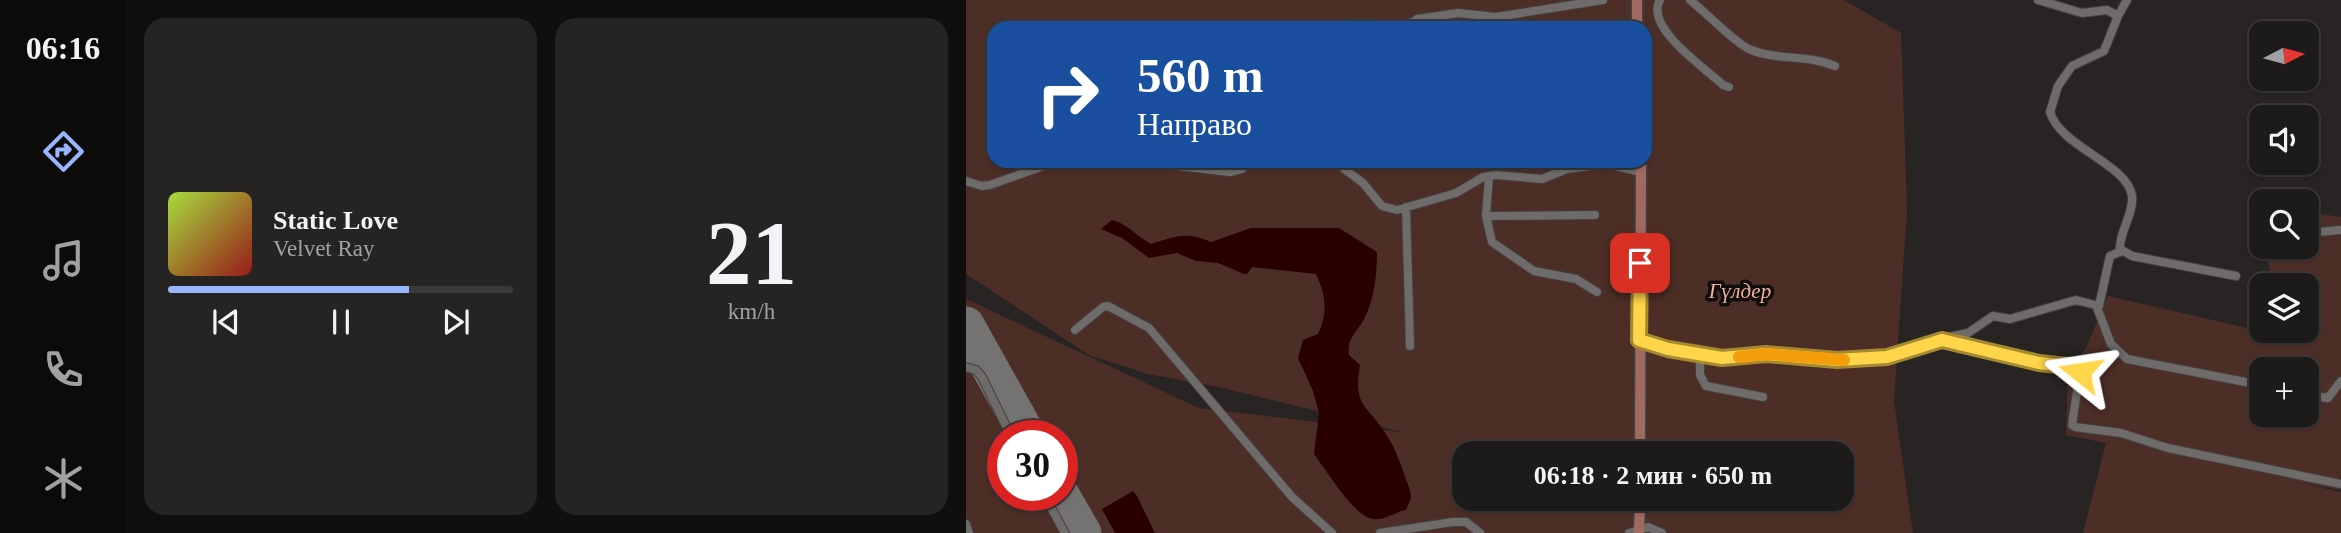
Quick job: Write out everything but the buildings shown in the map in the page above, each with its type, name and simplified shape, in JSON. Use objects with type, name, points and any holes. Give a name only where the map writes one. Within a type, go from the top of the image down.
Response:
[{"type":"main road","points":[[1637,0],[1637,21]]},
{"type":"main road","points":[[1640,441],[1641,168]]},
{"type":"main road","points":[[1636,531],[1638,511]]},
{"type":"street","points":[[1417,21],[1420,18],[1458,13],[1496,17],[1603,0]]},
{"type":"street","points":[[1660,0],[1657,12],[1664,32],[1723,85],[1729,87]]},
{"type":"street","points":[[1690,0],[1747,48],[1771,55],[1800,56],[1835,66]]},
{"type":"street","points":[[2122,251],[2120,243],[2131,204],[2129,187],[2114,169],[2081,149],[2054,122],[2050,113],[2058,86],[2073,66],[2104,51],[2127,0]]},
{"type":"street","points":[[2044,1],[2081,13],[2112,11],[2118,16]]},
{"type":"street","points":[[966,181],[982,186],[990,185],[1037,168]]},
{"type":"street","points":[[1195,168],[1230,172],[1243,168]]},
{"type":"street","points":[[1343,168],[1363,183],[1382,206],[1397,210],[1456,193],[1489,177],[1510,174],[1542,178],[1575,168]]},
{"type":"street","points":[[1489,177],[1487,232],[1497,247],[1534,271],[1576,279],[1597,292]]},
{"type":"street","points":[[1406,207],[1410,346]]},
{"type":"street","points":[[1486,216],[1595,215]]},
{"type":"street","points":[[2319,232],[2341,230]]},
{"type":"street","points":[[1639,340],[1722,358],[1766,354],[1837,360],[1874,358],[1968,333],[1993,316],[2010,319],[2076,300],[2099,306],[2110,256],[2122,251],[2132,256],[2236,276]]},
{"type":"street","points":[[2096,305],[2111,344],[2127,359],[2249,383]]},
{"type":"street","points":[[1075,330],[1102,307],[1108,306],[1149,328],[1292,497],[1332,533]]},
{"type":"street","points":[[1942,340],[2039,363],[2077,367],[2080,372],[2072,425],[2075,427],[2121,433],[2168,449],[2341,484]]},
{"type":"street","points":[[1700,355],[1700,375],[1706,386],[1763,397]]},
{"type":"street","points":[[966,367],[976,370],[982,377],[1004,420]]},
{"type":"street","points":[[2319,397],[2328,398],[2341,382]]},
{"type":"street","points":[[1053,511],[1065,533]]},
{"type":"street","points":[[1380,533],[1466,522],[1480,533]]},
{"type":"street","points":[[966,524],[969,533]]},
{"type":"street","points":[[1636,531],[1648,527],[1662,533]]},
{"type":"green space","name":"Гүлдер","points":[[966,0],[1844,0],[1901,33],[1907,210],[1894,401],[1913,533],[966,533],[966,299],[1199,408],[1406,433],[1219,387],[1148,374],[1089,355],[966,274]]},
{"type":"green space","points":[[2319,214],[2341,217],[2341,490],[2296,482],[2341,492],[2341,533],[2083,533],[2106,443],[2066,435],[2068,373],[2086,348],[2108,296],[2249,328],[2249,343],[2319,343],[2319,273],[2270,273],[2268,259],[2319,259]]},
{"type":"shaded area","points":[[1112,220],[1123,224],[1151,244],[1181,236],[1211,242],[1251,228],[1339,228],[1377,252],[1372,300],[1352,338],[1349,355],[1360,365],[1358,389],[1363,404],[1397,454],[1410,490],[1411,498],[1406,510],[1379,519],[1362,514],[1347,499],[1314,454],[1319,413],[1313,391],[1298,358],[1303,340],[1318,334],[1323,318],[1324,297],[1316,274],[1252,267],[1244,274],[1218,263],[1196,261],[1177,253],[1149,258],[1122,238],[1101,229]]},
{"type":"shaded area","points":[[1133,491],[1155,533],[1115,533],[1102,509]]},
{"type":"runway","points":[[966,325],[1019,420]]},
{"type":"runway","points":[[1070,511],[1083,533]]},
{"type":"slow traffic","points":[[1739,357],[1766,354],[1844,360]]},
{"type":"route","points":[[1640,263],[1639,340],[1668,349],[1722,358],[1766,354],[1837,360],[1887,357],[1924,343],[1942,340],[2039,363],[2077,367],[2080,372]]}]
